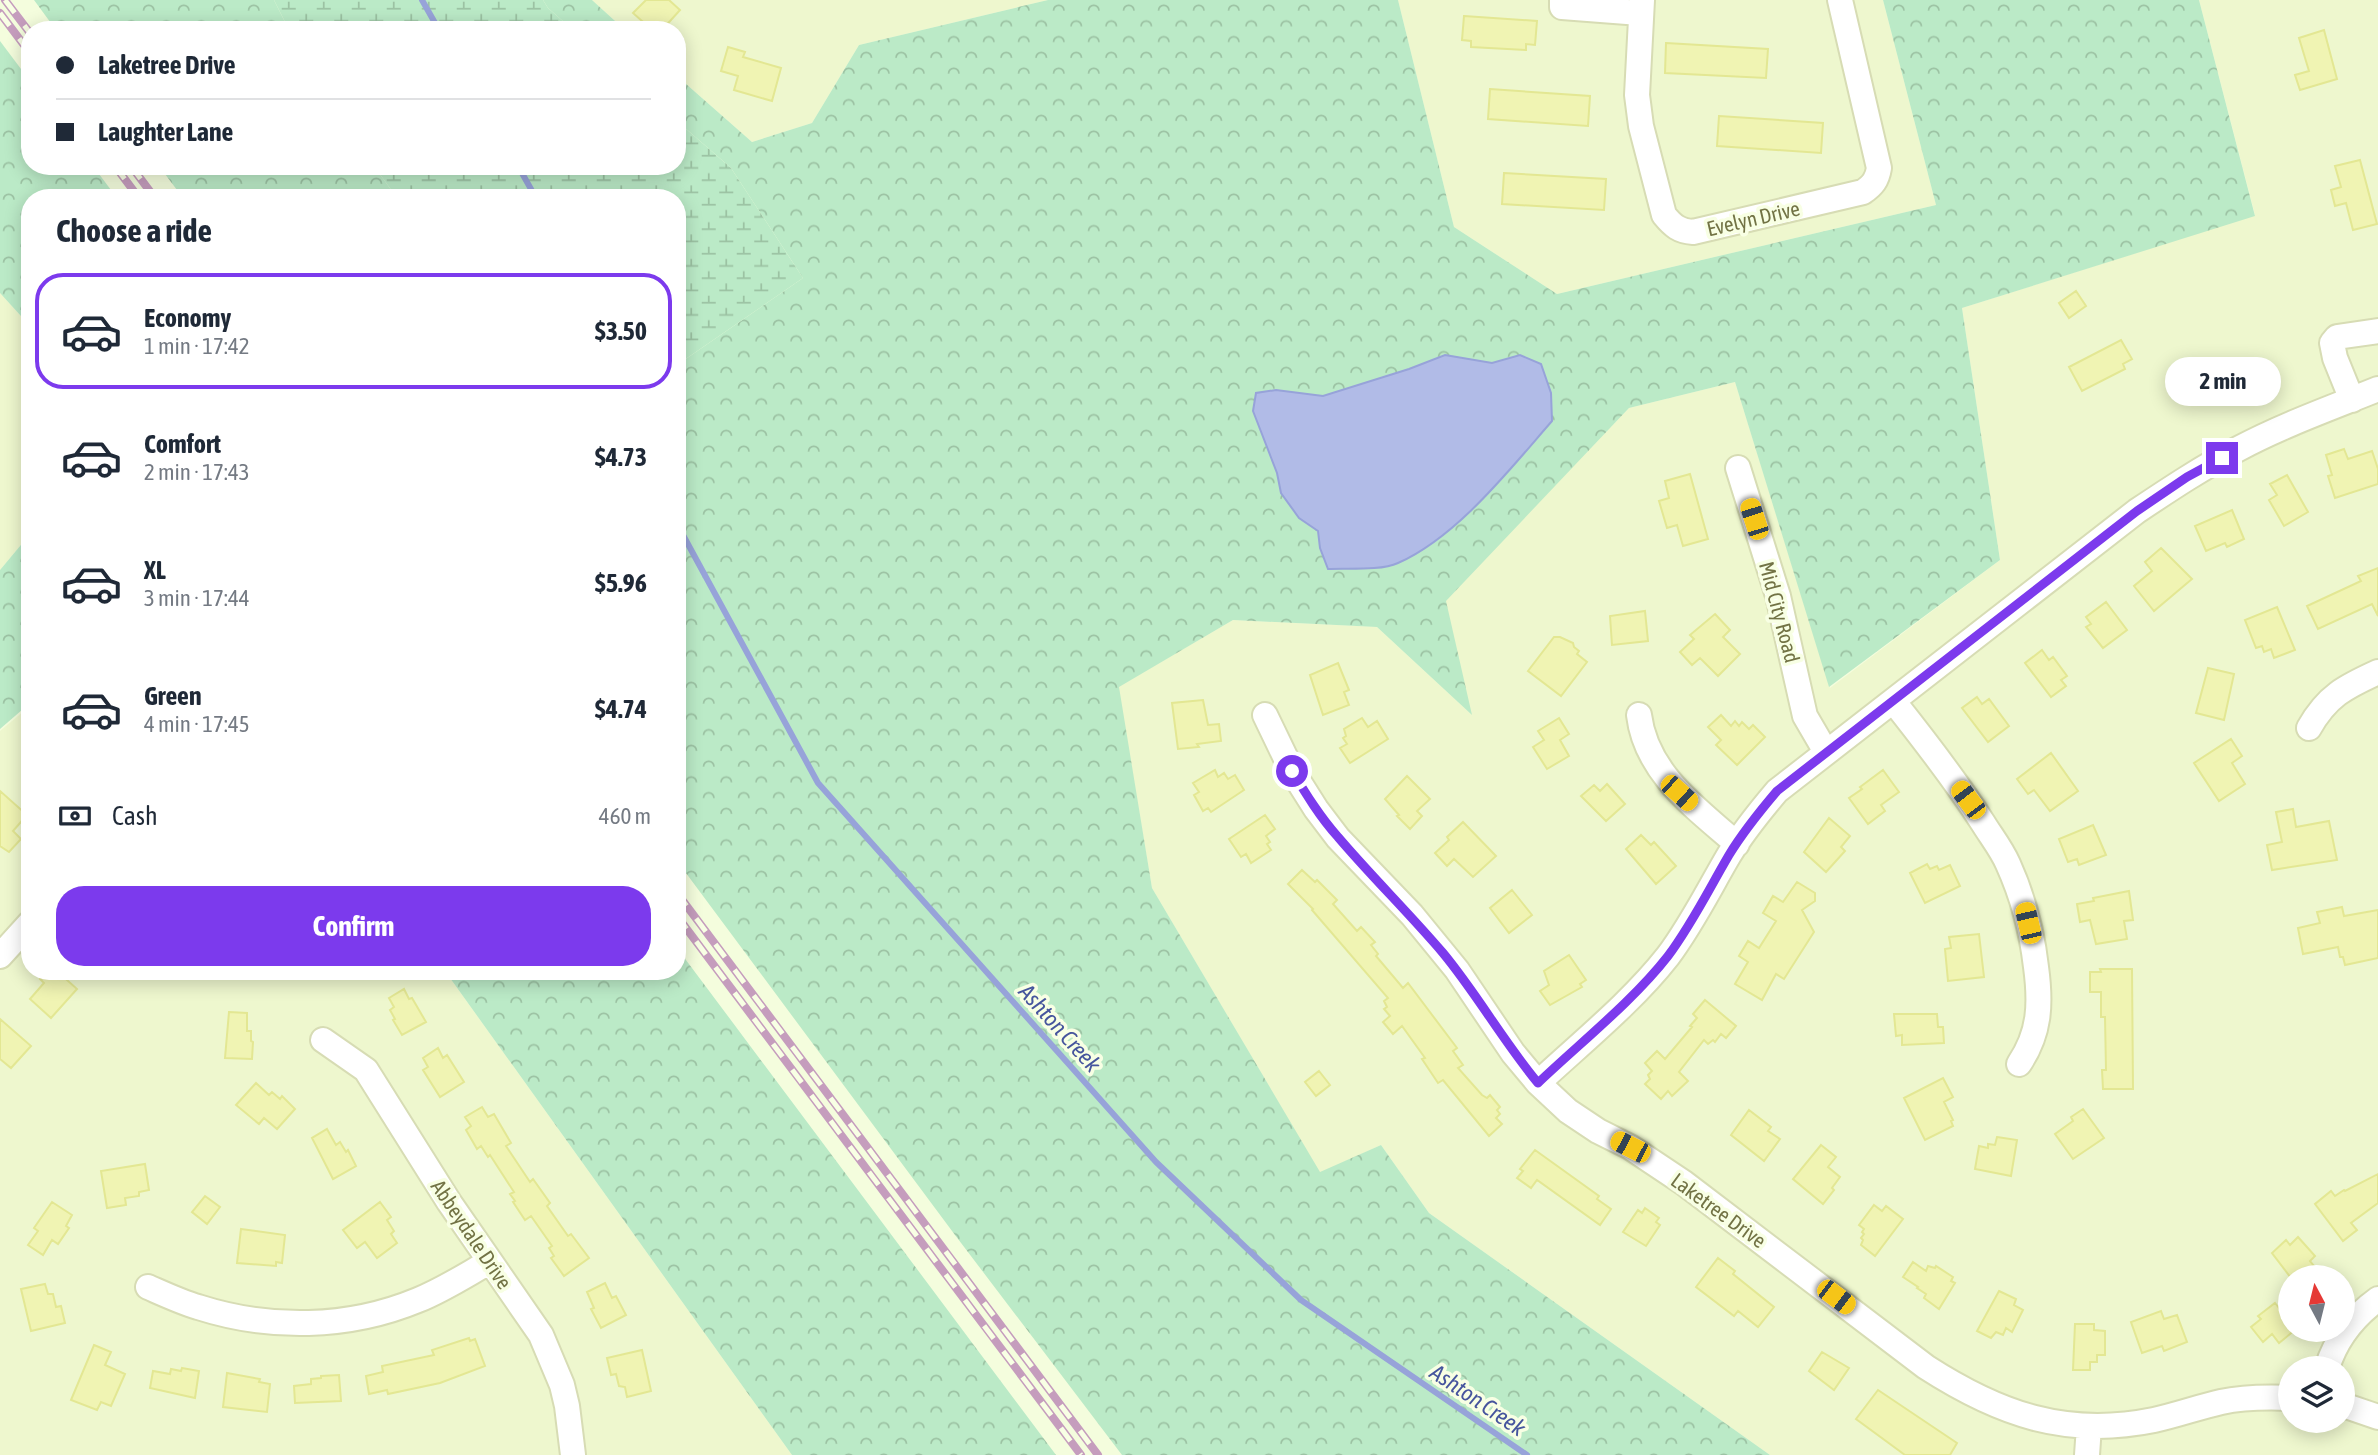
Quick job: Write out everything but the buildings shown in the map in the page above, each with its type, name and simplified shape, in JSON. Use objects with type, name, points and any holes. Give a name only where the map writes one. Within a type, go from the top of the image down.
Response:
[{"type":"street","points":[[1562,0],[1562,7],[1641,7]]},
{"type":"street","name":"Evelyn Drive","points":[[1641,7],[1637,95],[1641,126],[1664,215],[1671,225],[1681,231],[1693,232],[1863,192],[1877,179],[1879,168],[1840,0]]},
{"type":"street","points":[[2352,400],[2335,358],[2332,343],[2337,337],[2378,331]]},
{"type":"street","points":[[1538,1083],[1645,982],[1667,957],[1692,923],[1737,844],[1777,791],[2137,511],[2187,477],[2262,437],[2378,389]]},
{"type":"street","name":"Mid City Road","points":[[1738,468],[1778,596],[1805,716],[1826,752]]},
{"type":"street","points":[[2309,728],[2332,696],[2378,672]]},
{"type":"street","points":[[1894,702],[1968,800],[2008,862],[2023,902],[2034,945],[2040,1009],[2036,1030],[2019,1064]]},
{"type":"street","name":"Laketree Drive","points":[[1265,715],[1292,771],[1316,809],[1338,838],[1412,915],[1457,970],[1513,1053],[1538,1083],[1568,1111],[1598,1131],[1630,1147],[1684,1183],[1926,1367],[1997,1407],[2026,1417],[2061,1424],[2118,1425],[2154,1420],[2224,1402],[2259,1397],[2278,1398]]},
{"type":"street","points":[[1639,715],[1646,748],[1656,764],[1679,793],[1737,844]]},
{"type":"street","points":[[0,956],[21,933]]},
{"type":"street","name":"Abbeydale Drive","points":[[323,1040],[366,1070],[489,1262],[541,1335],[551,1356],[567,1406],[572,1455]]},
{"type":"street","points":[[148,1287],[198,1307],[250,1319],[291,1324],[332,1322],[373,1315],[419,1300],[489,1262]]},
{"type":"street","points":[[2332,1356],[2343,1332],[2361,1310],[2378,1298]]},
{"type":"street","points":[[2355,1409],[2378,1416]]},
{"type":"street","points":[[2087,1455],[2090,1426]]},
{"type":"shaded area","points":[[592,0],[1048,0],[859,45],[812,123],[752,142],[686,84],[686,21],[615,21]]},
{"type":"shaded area","points":[[1398,0],[1883,0],[1936,205],[1557,294],[1454,227]]},
{"type":"shaded area","points":[[2199,0],[2378,0],[2378,1455],[1770,1455],[1429,1213],[1381,1145],[1320,1173],[1152,888],[1118,687],[1233,620],[1377,627],[1471,714],[1445,601],[1629,408],[1735,382],[1830,688],[2000,560],[1962,308],[2255,215]]},
{"type":"shaded area","points":[[0,293],[21,316],[21,545],[0,570]]},
{"type":"shaded area","points":[[21,714],[21,980],[451,980],[792,1455],[0,1455],[0,731]]},
{"type":"green space","points":[[34,0],[274,0],[284,21],[49,21]]},
{"type":"green space","points":[[274,0],[543,0],[563,21],[284,21]]},
{"type":"green space","points":[[543,0],[592,0],[615,21],[563,21]]},
{"type":"green space","points":[[1048,0],[1398,0],[1454,227],[1557,294],[1936,205],[1883,0],[2199,0],[2255,216],[1962,308],[2000,560],[1829,687],[1735,382],[1629,408],[1446,601],[1472,715],[1377,627],[1233,620],[1119,687],[1152,888],[1320,1172],[1381,1145],[1429,1213],[1770,1455],[1122,1455],[686,873],[686,359],[803,278],[731,168],[686,129],[686,84],[752,142],[812,123],[859,45]]},
{"type":"green space","points":[[0,41],[21,69],[21,175],[100,175],[110,189],[21,189],[21,316],[0,293]]},
{"type":"green space","points":[[686,129],[731,168],[803,278],[686,359],[686,189],[391,189],[380,175],[686,175]]},
{"type":"green space","points":[[166,175],[380,175],[391,189],[176,189]]},
{"type":"green space","points":[[21,545],[21,711],[0,729],[0,570]]},
{"type":"green space","points":[[686,960],[1056,1455],[792,1455],[451,980],[686,980]]},
{"type":"water","points":[[1445,355],[1492,363],[1520,355],[1541,364],[1551,393],[1552,421],[1462,519],[1420,551],[1391,566],[1328,569],[1320,548],[1318,531],[1299,518],[1281,493],[1277,473],[1253,411],[1256,393],[1276,390],[1323,396]]},
{"type":"waterway","name":"Ashton Creek","points":[[422,0],[434,21]]},
{"type":"waterway","name":"Ashton Creek","points":[[523,175],[531,189]]},
{"type":"waterway","name":"Ashton Creek","points":[[686,541],[818,783],[1156,1162],[1301,1300],[1527,1455]]},
{"type":"railway","points":[[5,0],[21,21]]},
{"type":"railway","points":[[0,13],[21,41]]},
{"type":"railway","points":[[122,175],[132,189]]},
{"type":"railway","points":[[138,175],[148,189]]},
{"type":"railway","points":[[686,905],[1098,1455]]},
{"type":"railway","points":[[686,928],[1081,1455]]},
{"type":"route","points":[[1292,771],[1338,838],[1412,915],[1457,970],[1513,1053],[1538,1083],[1645,982],[1667,957],[1692,923],[1730,854],[1777,791],[2137,511],[2187,477],[2222,458]]}]
